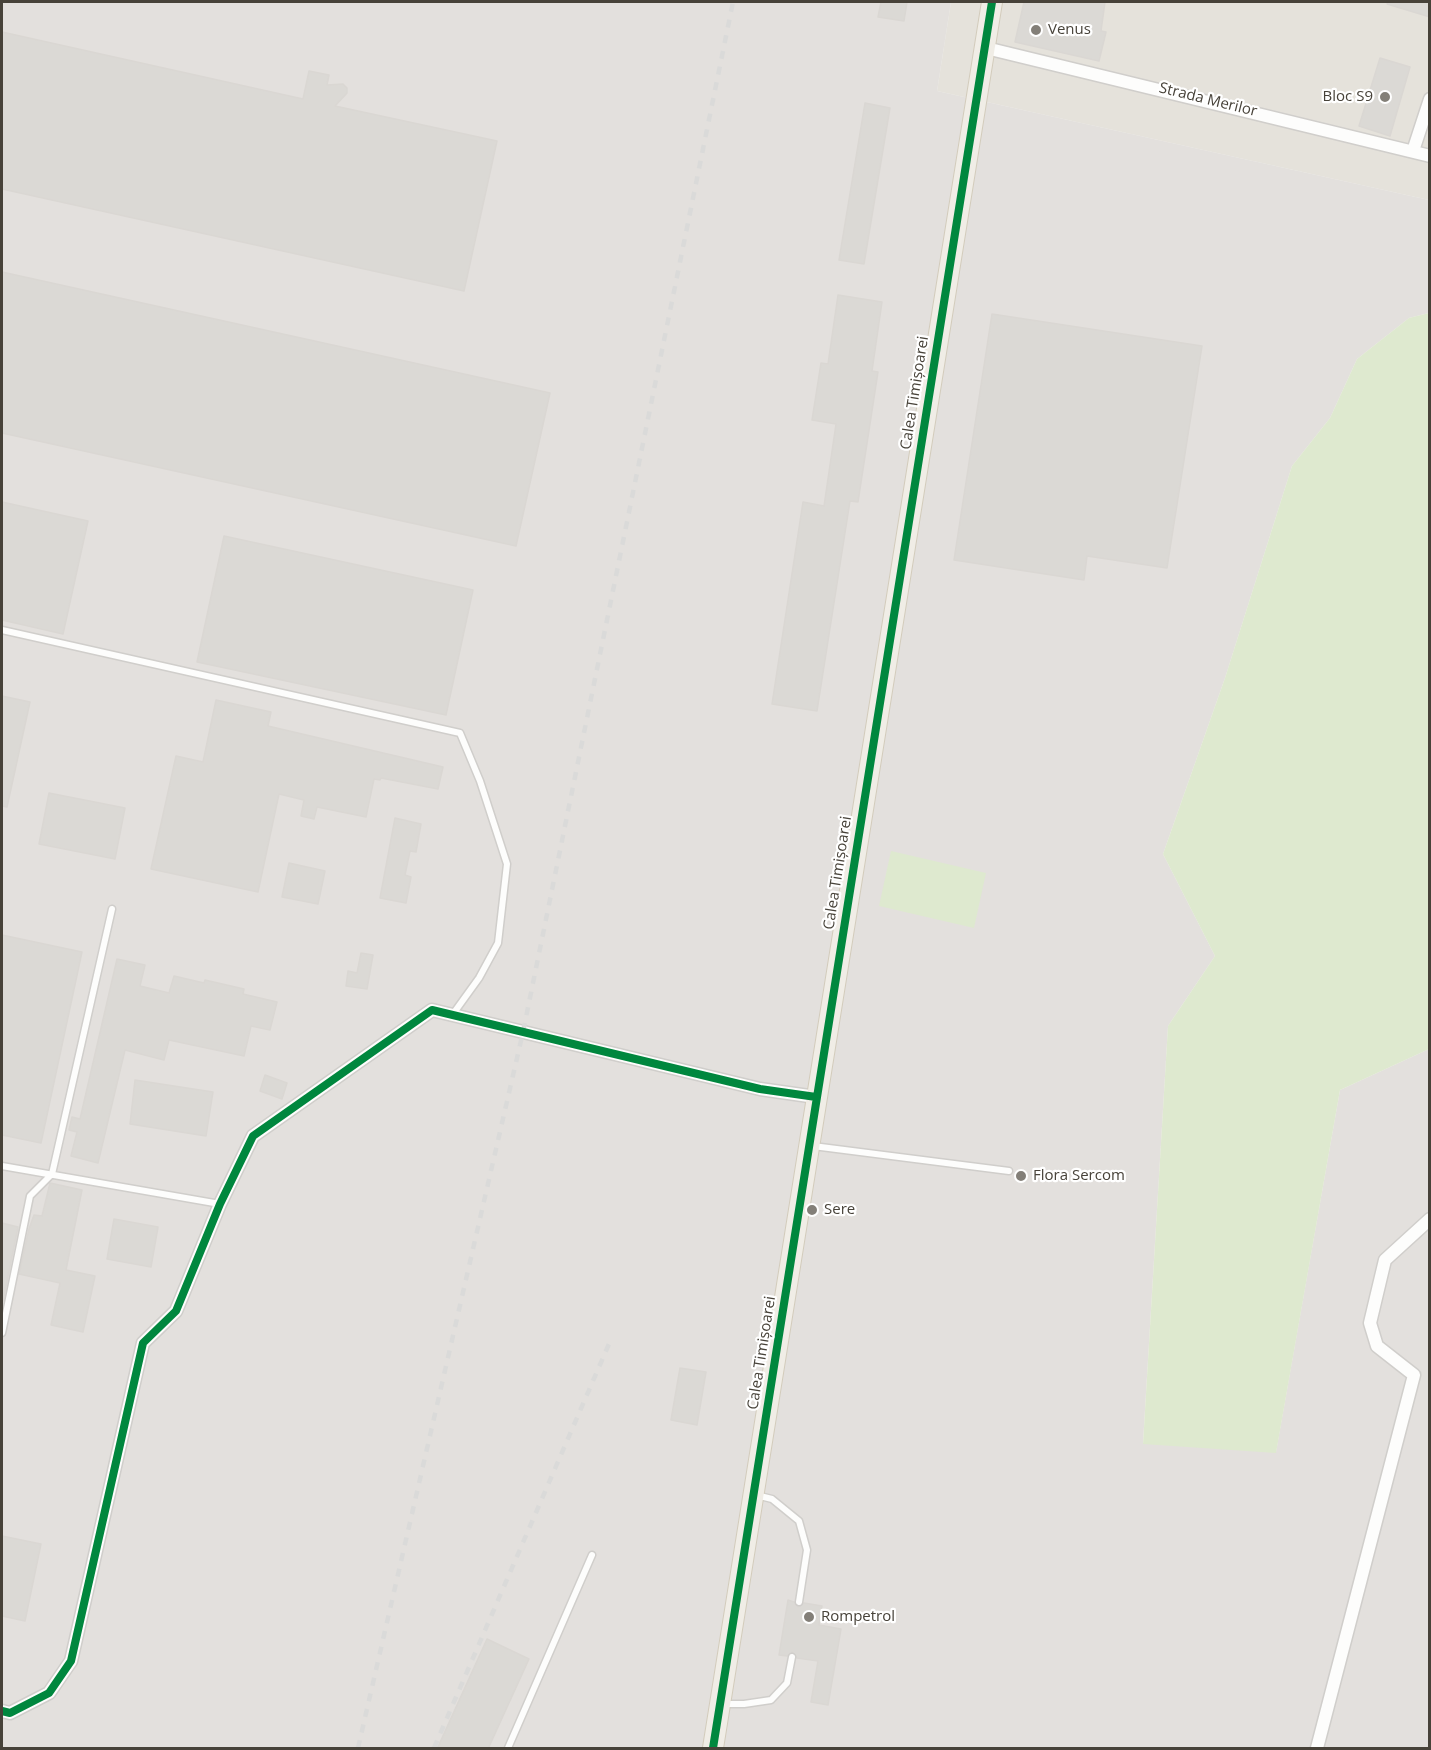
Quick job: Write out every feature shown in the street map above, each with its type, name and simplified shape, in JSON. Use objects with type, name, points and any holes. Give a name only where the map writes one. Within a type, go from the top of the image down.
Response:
[{"type":"main road","name":"Calea Timișoarei","points":[[712,1749],[992,2]]},
{"type":"street","name":"Strada Merilor","points":[[986,48],[1430,156]]},
{"type":"street","points":[[1413,151],[1430,99]]},
{"type":"street","points":[[2,1711],[10,1713],[49,1693],[71,1661],[143,1343],[176,1311],[220,1204],[253,1136],[432,1010],[760,1089],[816,1097]]},
{"type":"street","points":[[1317,1749],[1414,1375],[1377,1346],[1371,1323],[1386,1260],[1430,1219]]},
{"type":"lane","points":[[2,630],[460,733],[480,781],[507,864],[498,943],[479,978],[453,1014]]},
{"type":"lane","points":[[2,1333],[30,1196],[52,1174],[112,909]]},
{"type":"lane","points":[[808,1146],[1009,1171]]},
{"type":"lane","points":[[2,1166],[220,1204]]},
{"type":"lane","points":[[753,1494],[772,1499],[799,1521],[807,1550],[799,1602]]},
{"type":"lane","points":[[508,1749],[592,1555]]},
{"type":"lane","points":[[720,1704],[744,1704],[771,1700],[787,1683],[792,1657]]},
{"type":"shaded area","points":[[2,2],[951,2],[937,91],[1429,200],[1429,313],[1409,318],[1357,359],[1330,418],[1292,466],[1225,678],[1163,854],[1215,956],[1168,1026],[1143,1443],[1276,1452],[1340,1090],[1429,1049],[1429,1748],[2,1748]]},
{"type":"shaded area","points":[[951,2],[1429,2],[1429,200],[937,91]]},
{"type":"green space","points":[[1429,313],[1429,1049],[1340,1090],[1276,1453],[1143,1444],[1168,1026],[1215,956],[1163,854],[1225,678],[1292,466],[1330,418],[1357,359],[1409,318]]},
{"type":"green space","points":[[891,851],[986,873],[974,928],[879,906]]},
{"type":"building","points":[[881,2],[907,2],[904,21],[878,17]]},
{"type":"building","points":[[1024,2],[1105,2],[1101,31],[1106,32],[1099,61],[1015,42]]},
{"type":"building","points":[[1388,2],[1430,2],[1430,17],[1387,4]]},
{"type":"building","points":[[2,32],[303,99],[309,71],[329,75],[327,85],[343,84],[347,88],[347,93],[335,106],[497,141],[464,291],[2,189]]},
{"type":"building","name":"Bloc S9","points":[[1380,58],[1410,67],[1390,136],[1359,126]]},
{"type":"building","points":[[865,103],[890,108],[864,264],[839,260]]},
{"type":"building","points":[[2,272],[550,393],[516,546],[2,433]]},
{"type":"building","points":[[838,295],[882,302],[872,371],[878,372],[858,502],[850,501],[817,711],[772,704],[803,502],[824,506],[836,424],[812,420],[821,363],[828,364]]},
{"type":"building","points":[[992,314],[1202,346],[1167,568],[1087,556],[1084,580],[954,560]]},
{"type":"building","points":[[2,502],[88,521],[63,634],[2,620]]},
{"type":"building","points":[[224,536],[473,590],[446,715],[197,662]]},
{"type":"building","points":[[2,696],[30,702],[7,807],[2,806]]},
{"type":"building","points":[[216,700],[271,712],[268,726],[443,767],[438,789],[381,778],[380,780],[374,779],[366,817],[317,807],[314,819],[301,816],[304,800],[279,794],[258,892],[151,869],[176,756],[203,762]]},
{"type":"building","points":[[49,793],[125,808],[115,859],[39,844]]},
{"type":"building","points":[[395,818],[421,824],[416,852],[410,851],[405,875],[411,877],[406,903],[380,898]]},
{"type":"building","points":[[289,863],[325,871],[318,904],[282,897]]},
{"type":"building","points":[[2,935],[82,952],[41,1143],[2,1135]]},
{"type":"building","points":[[361,953],[373,955],[367,989],[346,986],[348,971],[357,973]]},
{"type":"building","points":[[117,959],[145,965],[140,986],[169,993],[174,976],[244,989],[243,994],[277,1002],[270,1030],[251,1026],[244,1056],[169,1040],[164,1060],[125,1050],[98,1163],[71,1156],[77,1132],[69,1130],[72,1117],[80,1119]]},
{"type":"building","points":[[265,1075],[287,1083],[282,1099],[260,1091]]},
{"type":"building","points":[[135,1080],[213,1092],[206,1136],[130,1124]]},
{"type":"building","points":[[50,1183],[82,1190],[66,1270],[95,1276],[83,1332],[51,1325],[60,1283],[19,1274],[29,1229],[34,1215],[42,1216]]},
{"type":"building","points":[[114,1219],[158,1227],[151,1267],[107,1259]]},
{"type":"building","points":[[2,1223],[18,1227],[3,1301],[2,1301]]},
{"type":"building","points":[[680,1368],[706,1372],[697,1425],[671,1420]]},
{"type":"building","points":[[2,1536],[41,1544],[25,1621],[2,1616]]},
{"type":"building","points":[[788,1600],[794,1602],[798,1607],[804,1603],[822,1606],[819,1625],[841,1629],[828,1705],[811,1702],[818,1661],[797,1658],[792,1652],[787,1656],[779,1655]]},
{"type":"building","points":[[487,1639],[529,1659],[488,1749],[437,1749]]},
{"type":"railway","points":[[358,1748],[523,1032],[733,2]]},
{"type":"railway","points":[[434,1748],[612,1337]]},
{"type":"cycle path","points":[[713,1748],[992,2]]},
{"type":"cycle path","points":[[2,1711],[10,1713],[49,1693],[71,1661],[143,1343],[176,1311],[220,1204],[253,1136],[432,1010],[760,1089],[816,1097]]},
{"type":"place","name":"Venus","points":[[1036,30]]},
{"type":"place","name":"Bloc S9","points":[[1385,97]]},
{"type":"place","name":"Flora Sercom","points":[[1021,1176]]},
{"type":"place","name":"Sere","points":[[812,1210]]},
{"type":"place","name":"Rompetrol","points":[[809,1617]]}]
